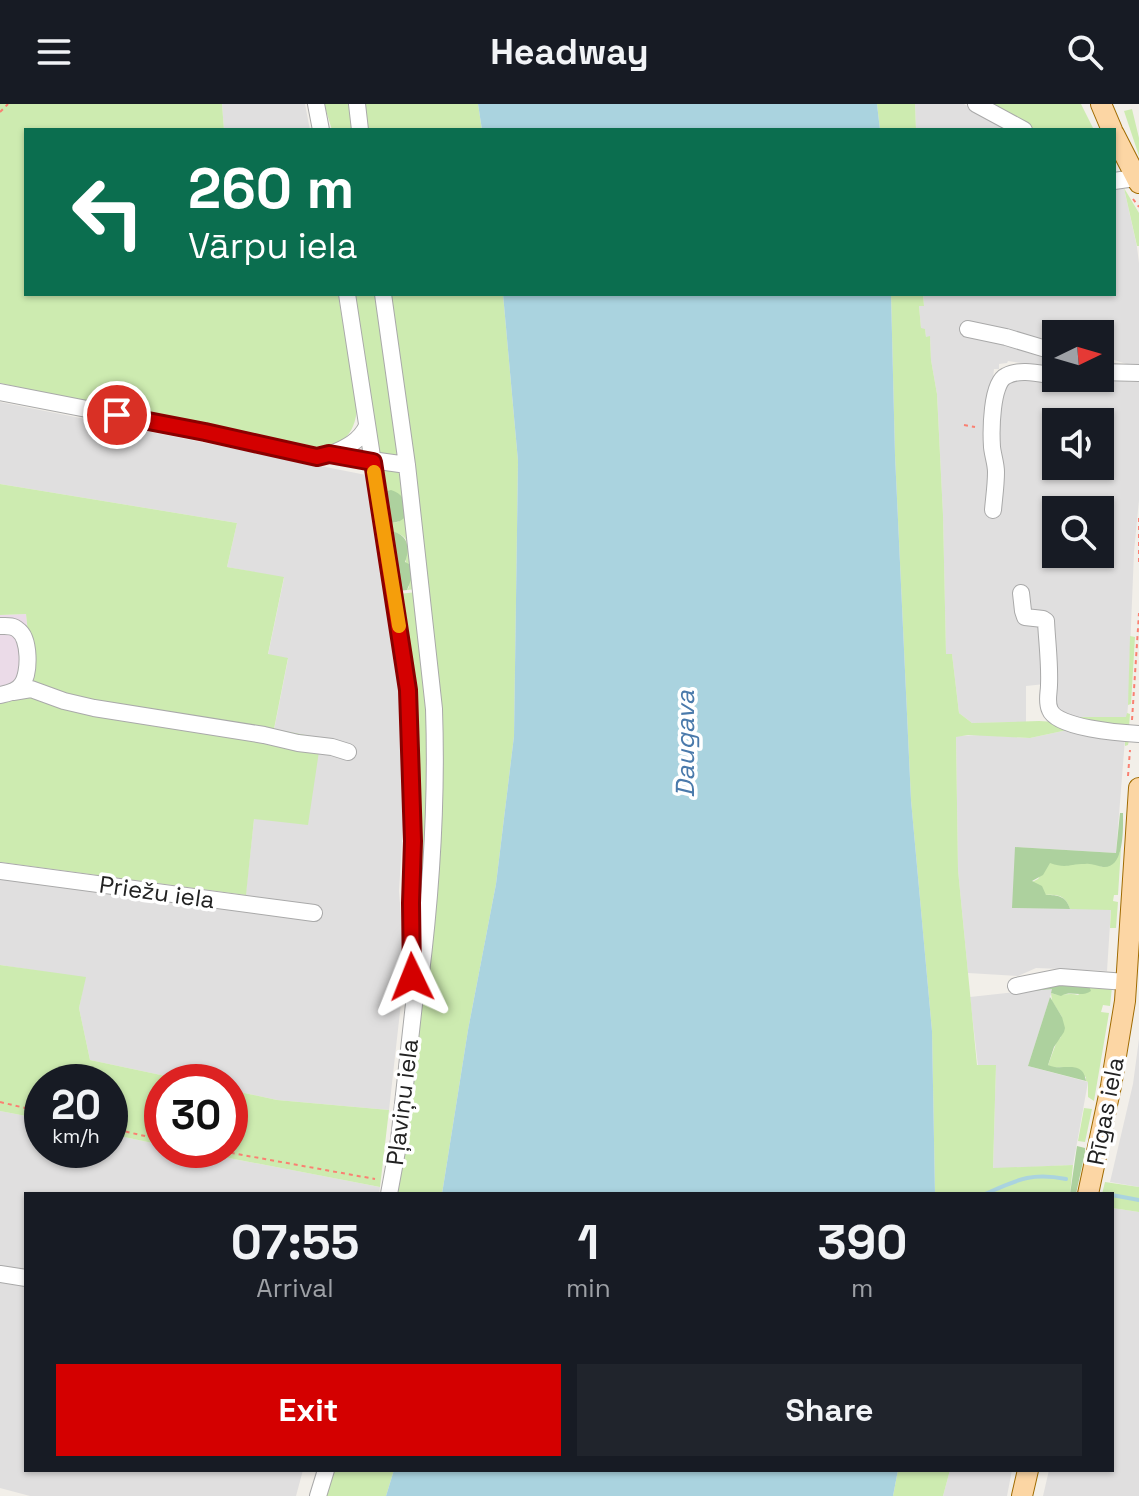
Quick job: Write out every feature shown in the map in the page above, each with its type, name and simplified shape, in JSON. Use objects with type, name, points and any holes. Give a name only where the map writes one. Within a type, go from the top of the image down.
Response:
[{"type":"main road","points":[[1101,104],[1111,128]]},
{"type":"main road","points":[[1116,138],[1137,181]]},
{"type":"main road","name":"Rīgas iela","points":[[1088,1192],[1130,995],[1139,788]]},
{"type":"main road","points":[[1022,1496],[1028,1472]]},
{"type":"street","points":[[316,104],[321,128]]},
{"type":"street","points":[[357,104],[360,128]]},
{"type":"street","points":[[976,104],[1020,128]]},
{"type":"street","points":[[1116,181],[1137,181]]},
{"type":"street","name":"Pļaviņu iela","points":[[347,296],[408,690],[414,1004],[399,1140],[390,1188]]},
{"type":"street","points":[[383,296],[407,465],[435,735],[424,947],[414,1004]]},
{"type":"street","points":[[968,329],[1042,348]]},
{"type":"street","points":[[993,510],[996,474],[992,426],[999,381],[1004,376],[1022,372],[1042,374]]},
{"type":"street","points":[[1114,372],[1139,373]]},
{"type":"street","points":[[0,392],[317,457],[346,448],[363,434],[367,426]]},
{"type":"street","points":[[329,454],[407,465]]},
{"type":"street","points":[[1021,593],[1025,617],[1046,621],[1050,712],[1067,722],[1139,734]]},
{"type":"street","points":[[0,626],[16,628],[25,641],[25,680],[6,694]]},
{"type":"street","points":[[6,694],[31,689],[94,708],[264,735],[348,752]]},
{"type":"street","name":"Priežu iela","points":[[0,871],[314,913]]},
{"type":"street","points":[[1016,986],[1060,977],[1130,995]]},
{"type":"street","points":[[0,1274],[24,1278]]},
{"type":"street","points":[[318,1496],[325,1472]]},
{"type":"path","points":[[0,112],[8,104]]},
{"type":"path","points":[[1139,518],[1139,565]]},
{"type":"path","points":[[0,1102],[24,1108]]},
{"type":"path","points":[[248,1157],[390,1188]]},
{"type":"shaded area","points":[[222,104],[305,104],[310,128],[224,128]]},
{"type":"shaded area","points":[[915,104],[964,104],[1006,128],[916,128]]},
{"type":"shaded area","points":[[1116,186],[1124,188],[1139,263],[1139,365],[1132,366],[1114,360],[1114,320],[1042,320],[1042,338],[1022,338],[969,325],[968,334],[996,338],[1042,352],[1042,366],[1008,361],[999,364],[999,369],[994,369],[989,417],[993,478],[990,478],[989,517],[995,516],[1001,470],[996,424],[1000,392],[1014,377],[1042,380],[1042,392],[1114,392],[1114,381],[1139,382],[1139,500],[1127,717],[1067,717],[1059,712],[1054,705],[1051,615],[1028,614],[1025,597],[1019,590],[1020,621],[1038,621],[1044,626],[1045,684],[1026,686],[1026,722],[972,723],[959,713],[952,654],[946,654],[937,394],[930,337],[926,337],[925,329],[921,329],[919,306],[924,305],[923,296],[1116,296]]},
{"type":"shaded area","points":[[0,402],[366,475],[399,681],[403,825],[399,891],[405,967],[389,1110],[277,1100],[248,1094],[248,1064],[144,1064],[144,1071],[128,1068],[128,1064],[90,1060],[79,1008],[85,978],[0,965],[0,878],[244,909],[254,819],[320,738],[274,730],[288,659],[268,655],[284,578],[227,567],[237,523],[0,484]]},
{"type":"shaded area","points":[[26,614],[34,692],[0,704],[0,615]]},
{"type":"shaded area","points":[[1072,729],[1125,739],[1116,853],[1016,847],[1013,908],[1111,909],[1107,971],[1036,968],[1018,976],[968,973],[958,870],[956,736],[1030,738]]},
{"type":"shaded area","points":[[1053,988],[1028,1066],[1088,1082],[1073,1165],[993,1169],[996,1065],[978,1066],[970,997]]},
{"type":"shaded area","points":[[1139,1039],[1139,1187],[1110,1182],[1133,1084]]},
{"type":"shaded area","points":[[0,1111],[24,1116],[24,1168],[128,1168],[128,1138],[144,1141],[144,1168],[248,1168],[248,1162],[380,1187],[379,1192],[24,1192],[24,1472],[302,1472],[296,1496],[30,1496],[0,1488]]},
{"type":"shaded area","points":[[1114,1208],[1139,1212],[1139,1496],[1043,1496],[1049,1472],[1114,1472]]},
{"type":"shaded area","points":[[949,1472],[1012,1472],[1007,1496],[943,1496]]},
{"type":"green space","points":[[0,104],[222,104],[224,128],[24,128],[24,296],[338,296],[357,406],[352,428],[341,441],[324,447],[302,448],[0,383]]},
{"type":"green space","points":[[324,104],[354,104],[357,128],[331,128]]},
{"type":"green space","points":[[362,104],[478,104],[482,128],[365,128]]},
{"type":"green space","points":[[877,104],[915,104],[916,128],[880,128]]},
{"type":"green space","points":[[987,104],[1081,104],[1093,128],[1033,128]]},
{"type":"green space","points":[[1132,109],[1139,138],[1139,156],[1124,111]]},
{"type":"green space","points":[[1124,188],[1139,213],[1139,246],[1137,246]]},
{"type":"green space","points":[[354,296],[380,296],[399,453],[391,459],[378,452]]},
{"type":"green space","points":[[387,296],[503,296],[518,461],[514,736],[496,884],[468,1030],[442,1192],[394,1192],[427,962],[439,764]]},
{"type":"green space","points":[[891,296],[923,296],[924,306],[919,306],[921,328],[925,329],[926,337],[930,336],[937,394],[946,654],[952,654],[959,713],[972,723],[1056,722],[1129,740],[1125,746],[1125,740],[1072,729],[1030,738],[956,737],[958,870],[977,1065],[996,1065],[993,1168],[1073,1165],[1070,1192],[935,1192],[932,1031],[911,800]]},
{"type":"green space","points":[[380,467],[400,474],[405,500],[384,492]]},
{"type":"green space","points":[[0,484],[237,523],[227,567],[284,577],[268,654],[288,658],[274,729],[321,738],[308,825],[254,819],[246,895],[0,862],[0,704],[34,691],[26,614],[0,615]]},
{"type":"green space","points":[[391,490],[403,499],[407,514],[400,521],[389,523],[384,492]]},
{"type":"green space","points":[[407,514],[417,589],[407,590],[407,541],[402,535],[390,531],[389,523],[398,522]]},
{"type":"green space","points":[[390,531],[396,532],[406,542],[408,551],[405,562],[411,565],[413,575],[407,590],[399,591]]},
{"type":"green space","points":[[417,592],[431,718],[419,960],[399,594]]},
{"type":"green space","points":[[1049,626],[1054,705],[1058,712],[1067,717],[1126,717],[1127,713],[1130,714],[1129,727],[1092,724],[1073,720],[1056,713],[1051,700]]},
{"type":"green space","points":[[1130,636],[1135,637],[1131,704],[1128,705]]},
{"type":"green space","points":[[1120,813],[1123,813],[1121,846],[1110,866],[1050,863],[1043,875],[1032,881],[1042,886],[1046,895],[1064,899],[1070,909],[1012,908],[1015,847],[1116,853]]},
{"type":"green space","points":[[1121,848],[1118,895],[1114,895],[1113,901],[1118,902],[1116,928],[1110,928],[1111,910],[1070,909],[1064,899],[1046,895],[1032,882],[1038,879],[1049,863],[1092,863],[1103,867],[1119,854]]},
{"type":"green space","points":[[0,965],[86,977],[79,1008],[90,1060],[109,1064],[24,1064],[24,1116],[0,1111]]},
{"type":"green space","points":[[1049,982],[1089,986],[1091,991],[1061,996],[1051,993],[1052,989],[1020,992]]},
{"type":"green space","points":[[1089,986],[1112,987],[1110,1006],[1103,1005],[1101,1012],[1109,1013],[1094,1101],[1088,1097],[1086,1077],[1048,1065],[1061,1037],[1062,1017],[1052,1001],[1051,993],[1078,995]]},
{"type":"green space","points":[[1050,997],[1065,1028],[1048,1065],[1081,1070],[1086,1081],[1028,1066]]},
{"type":"green space","points":[[128,1068],[144,1071],[144,1141],[128,1138]]},
{"type":"green space","points":[[248,1094],[277,1100],[389,1110],[380,1187],[248,1162]]},
{"type":"green space","points":[[1084,1108],[1092,1109],[1085,1142],[1078,1141]]},
{"type":"green space","points":[[1077,1146],[1085,1148],[1085,1152],[1076,1192],[1070,1192]]},
{"type":"green space","points":[[1105,1182],[1139,1187],[1139,1212],[1114,1208],[1114,1192],[1102,1192]]},
{"type":"green space","points":[[327,1472],[393,1472],[386,1496],[321,1496]]},
{"type":"green space","points":[[898,1472],[949,1472],[943,1496],[893,1496]]},
{"type":"water","points":[[478,104],[877,104],[880,128],[482,128]]},
{"type":"water","name":"Daugava","points":[[503,296],[891,296],[911,800],[932,1031],[935,1192],[442,1192],[468,1030],[496,884],[514,736],[518,461]]},
{"type":"water","points":[[393,1472],[898,1472],[893,1496],[386,1496]]},
{"type":"waterway","points":[[990,1192],[1024,1179],[1043,1176],[1066,1179]]},
{"type":"waterway","points":[[1114,1195],[1139,1200]]},
{"type":"slow traffic","points":[[374,472],[399,626]]},
{"type":"route","points":[[117,415],[317,457],[329,454],[373,462],[408,690],[413,841],[412,977]]}]
